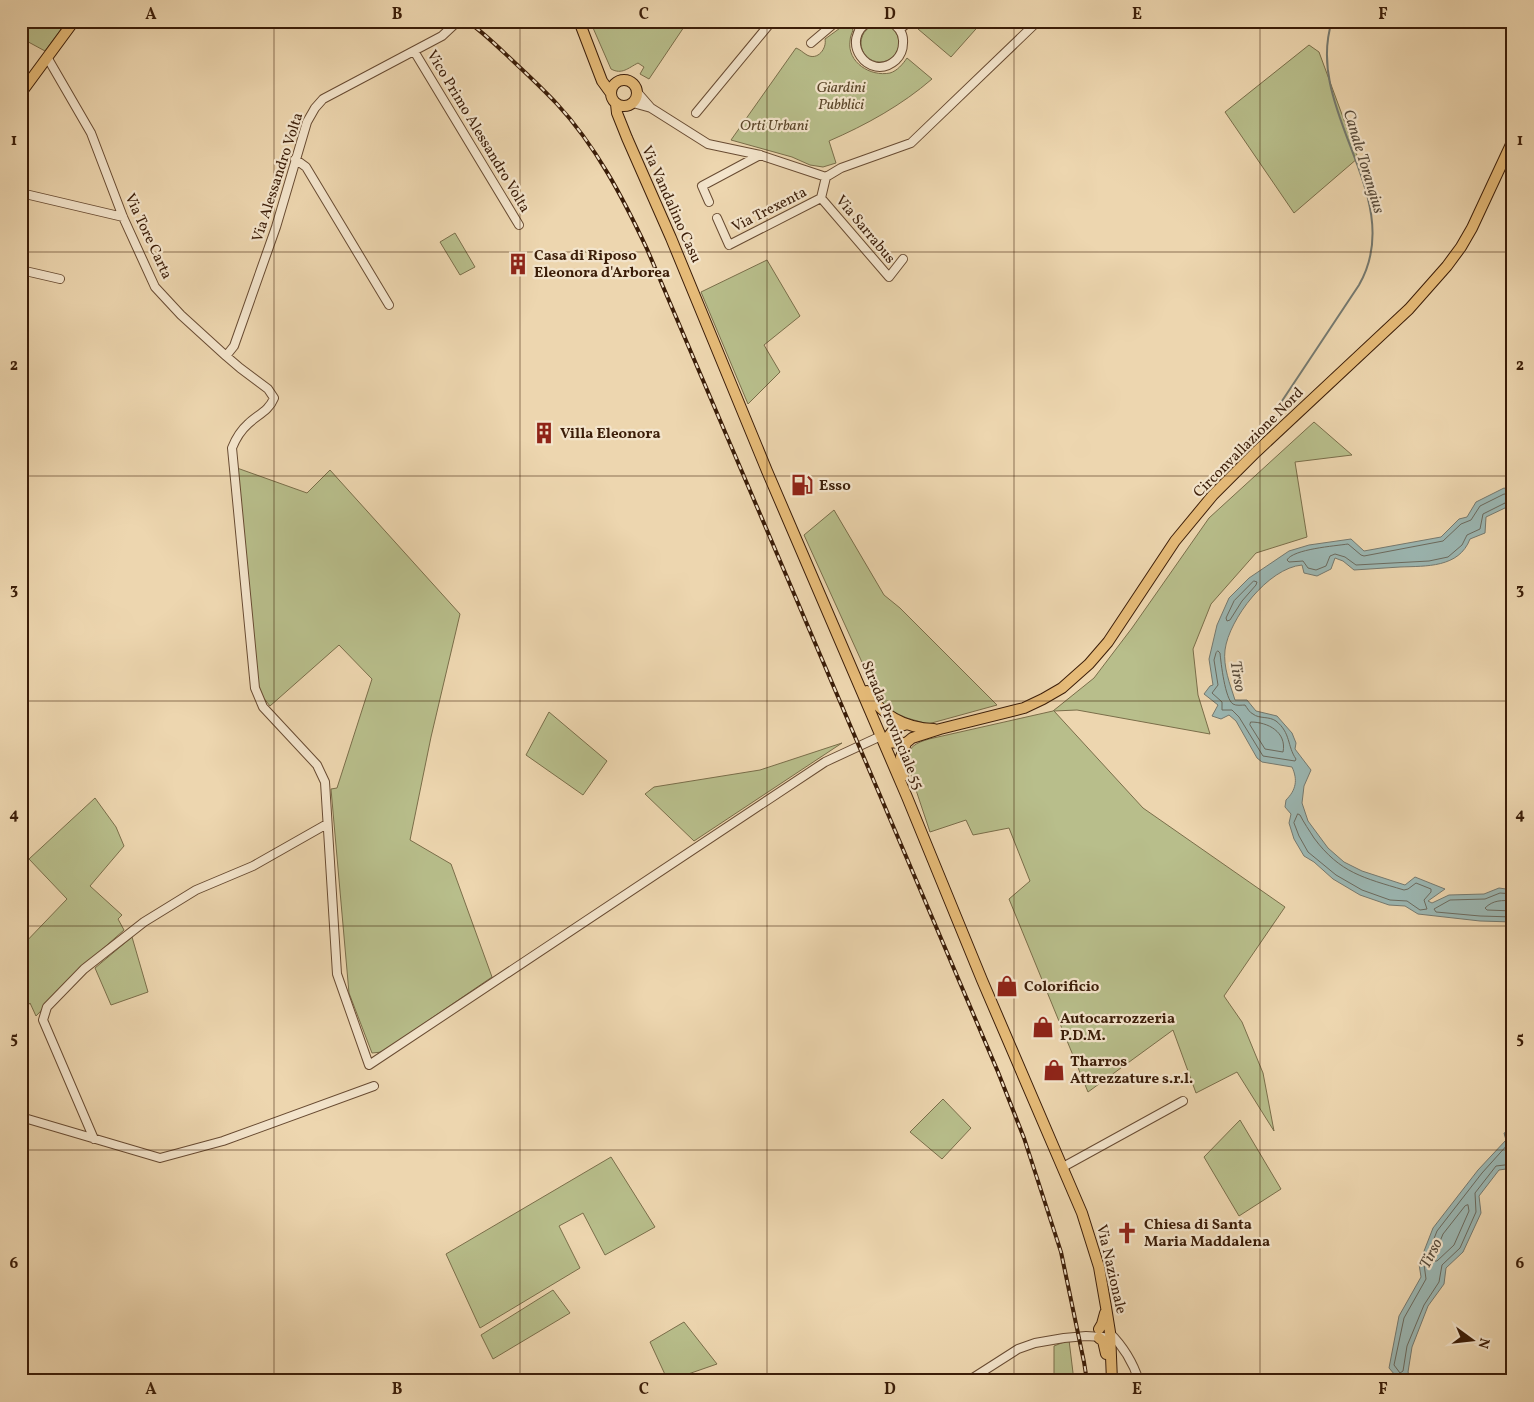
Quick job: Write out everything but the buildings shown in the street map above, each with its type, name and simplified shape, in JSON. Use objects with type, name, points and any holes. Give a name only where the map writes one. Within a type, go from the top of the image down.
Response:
[{"type":"main road","points":[[21,92],[74,21]]},
{"type":"main road","points":[[579,21],[602,80],[611,97],[625,104],[636,99],[636,87],[630,81],[609,77],[598,67]]},
{"type":"main road","points":[[610,92],[614,84],[620,80]]},
{"type":"main road","name":"Via Vandalino Casu","points":[[625,104],[622,124],[695,295]]},
{"type":"main road","name":"Circonvallazione Nord","points":[[882,739],[906,743],[912,738],[940,729],[1024,708],[1062,688],[1076,676],[1108,642],[1176,541],[1214,495],[1250,458],[1409,309],[1432,290],[1472,228],[1513,140]]},
{"type":"main road","name":"Strada Provinciale 55","points":[[695,295],[907,797],[982,980],[1063,1167]]},
{"type":"main road","name":"Circonvallazione Nord","points":[[849,663],[873,701],[887,715],[918,727],[940,729]]},
{"type":"main road","points":[[882,739],[895,728],[907,724]]},
{"type":"main road","points":[[906,743],[902,751],[901,764],[907,797]]},
{"type":"main road","name":"Via Nazionale","points":[[1063,1167],[1089,1232],[1099,1267],[1110,1332],[1112,1381]]},
{"type":"main road","points":[[1106,1307],[1099,1334],[1105,1348],[1106,1366],[1112,1381]]},
{"type":"street","name":"Via Alessandro Volta","points":[[226,356],[234,346],[266,254],[307,122],[314,108],[323,99],[442,36],[458,21]]},
{"type":"street","points":[[696,112],[772,21]]},
{"type":"street","points":[[811,43],[836,21]]},
{"type":"street","points":[[853,21],[860,29]]},
{"type":"street","points":[[870,21],[860,29],[856,46],[859,55],[865,62],[873,66],[883,67],[892,64],[899,57],[903,49],[904,40],[900,30],[889,21]]},
{"type":"street","points":[[900,30],[910,21]]},
{"type":"street","points":[[637,92],[651,108],[708,144],[760,155],[826,177],[841,168],[911,143],[1038,21]]},
{"type":"street","name":"Vico Primo Alessandro Volta","points":[[414,52],[519,225]]},
{"type":"street","name":"Via Tore Carta","points":[[47,57],[91,133],[123,217],[155,287],[226,356],[272,393],[274,398],[272,405],[240,432],[232,448],[255,688],[262,707],[317,765],[325,782],[327,824]]},
{"type":"street","points":[[625,104],[651,108]]},
{"type":"street","points":[[709,202],[702,186],[760,155]]},
{"type":"street","points":[[295,159],[306,167],[389,305]]},
{"type":"street","name":"Via Sarrabus","points":[[826,177],[821,198],[889,277],[903,259]]},
{"type":"street","points":[[21,193],[123,217]]},
{"type":"street","name":"Via Trexenta","points":[[716,218],[729,245],[821,198]]},
{"type":"street","points":[[21,270],[60,279]]},
{"type":"street","points":[[94,1139],[43,1020],[48,1007],[84,969],[144,922],[196,890],[253,866],[327,824],[337,974],[369,1065],[825,762],[882,739]]},
{"type":"street","points":[[21,1117],[160,1158],[223,1141],[374,1086]]},
{"type":"street","points":[[1063,1167],[1183,1101]]},
{"type":"street","points":[[968,1381],[1018,1349],[1035,1343],[1099,1334],[1106,1329],[1125,1350],[1134,1366],[1139,1381]]},
{"type":"green space","points":[[21,21],[67,21],[45,51],[21,38]]},
{"type":"green space","points":[[590,21],[688,21],[649,79],[640,74],[644,67],[638,63],[622,71],[611,69]]},
{"type":"green space","points":[[928,21],[983,21],[951,57],[918,29]]},
{"type":"green space","name":"Giardini Pubblici","points":[[847,23],[853,30],[850,49],[852,55],[861,66],[875,73],[890,73],[900,67],[907,58],[932,79],[883,114],[829,141],[836,163],[823,167],[810,165],[792,157],[731,140],[796,48],[807,55],[818,55],[825,46],[825,39]]},
{"type":"green space","points":[[880,24],[894,29],[899,43],[894,57],[880,62],[866,57],[861,43],[866,29]]},
{"type":"green space","points":[[1309,45],[1319,52],[1358,158],[1294,213],[1225,112]]},
{"type":"green space","points":[[455,233],[475,267],[460,275],[440,242]]},
{"type":"green space","points":[[767,260],[800,316],[764,345],[780,372],[748,404],[701,292]]},
{"type":"green space","points":[[1314,422],[1352,455],[1295,462],[1307,537],[1256,553],[1211,604],[1193,649],[1198,695],[1210,734],[1077,710],[1054,711],[1143,808],[1285,907],[1224,996],[1242,1022],[1263,1073],[1274,1131],[1237,1072],[1196,1093],[1173,1030],[1088,1092],[1009,899],[1030,881],[1009,828],[973,835],[966,820],[930,832],[906,760],[911,748],[924,740],[1053,711],[1094,678],[1132,628],[1209,518]]},
{"type":"green space","points":[[237,468],[307,493],[330,470],[460,614],[431,737],[410,840],[451,864],[492,977],[382,1052],[372,1053],[349,993],[331,789],[337,788],[372,679],[339,645],[270,706],[258,691]]},
{"type":"green space","points":[[834,510],[884,595],[900,608],[997,705],[928,724],[907,718],[887,709],[876,693],[804,535]]},
{"type":"green space","points":[[549,712],[607,761],[583,795],[526,755]]},
{"type":"green space","points":[[842,743],[694,841],[645,794],[654,787],[760,770]]},
{"type":"green space","points":[[95,798],[116,827],[124,846],[90,886],[122,915],[118,919],[124,930],[89,961],[36,1016],[30,1003],[21,1014],[21,947],[67,899],[29,859]]},
{"type":"green space","points":[[132,937],[148,992],[111,1005],[95,968]]},
{"type":"green space","points":[[943,1099],[971,1128],[942,1159],[910,1132]]},
{"type":"green space","points":[[1240,1120],[1281,1189],[1239,1216],[1204,1157]]},
{"type":"green space","points":[[611,1157],[655,1227],[605,1255],[583,1213],[559,1226],[580,1268],[480,1328],[446,1254]]},
{"type":"green space","points":[[553,1290],[570,1313],[493,1359],[481,1335]]},
{"type":"green space","points":[[684,1322],[717,1364],[668,1381],[650,1342]]},
{"type":"green space","points":[[1069,1340],[1074,1381],[1054,1381],[1054,1346]]},
{"type":"water","points":[[1504,488],[1513,491],[1513,511],[1507,507],[1486,517],[1485,533],[1470,539],[1458,555],[1441,564],[1354,570],[1343,561],[1335,558],[1331,569],[1317,576],[1304,573],[1302,565],[1289,568],[1276,575],[1252,597],[1242,610],[1228,638],[1225,650],[1226,669],[1235,700],[1247,700],[1256,711],[1277,716],[1292,733],[1296,743],[1295,749],[1311,770],[1304,786],[1302,803],[1308,821],[1328,848],[1344,862],[1362,871],[1405,885],[1415,877],[1445,889],[1428,901],[1432,903],[1449,895],[1484,894],[1499,888],[1513,890],[1513,922],[1480,921],[1418,914],[1405,906],[1389,905],[1360,895],[1333,879],[1314,862],[1304,856],[1294,839],[1289,823],[1291,814],[1285,807],[1286,800],[1295,785],[1292,767],[1262,762],[1257,758],[1236,721],[1229,715],[1221,719],[1212,716],[1218,705],[1204,694],[1213,685],[1209,659],[1217,625],[1229,598],[1249,578],[1289,551],[1309,545],[1351,539],[1364,551],[1441,537],[1459,519],[1467,517],[1476,502]]},
{"type":"water","name":"Tirso","points":[[1513,1130],[1513,1168],[1499,1170],[1479,1196],[1481,1213],[1463,1252],[1446,1268],[1444,1284],[1428,1306],[1412,1347],[1408,1372],[1411,1381],[1395,1381],[1395,1375],[1389,1368],[1399,1316],[1421,1277],[1419,1264],[1433,1228],[1478,1170],[1506,1140],[1504,1133]]},
{"type":"waterway","name":"Canale Torangius","points":[[1280,404],[1359,285],[1371,252],[1372,220],[1365,187],[1331,88],[1327,55],[1332,21]]},
{"type":"railway","points":[[467,21],[491,40],[530,77],[571,120],[608,173],[647,249],[998,1072],[1024,1138],[1061,1252],[1087,1381]]},
{"type":"place","name":"Casa di Riposo Eleonora d'Arborea","points":[[518,264]]},
{"type":"place","name":"Villa Eleonora","points":[[544,433]]},
{"type":"place","name":"Esso","points":[[802,485]]},
{"type":"place","name":"Colorificio","points":[[1007,986]]},
{"type":"place","name":"Autocarrozzeria P.D.M.","points":[[1043,1027]]},
{"type":"place","name":"Tharros Attrezzature s.r.l.","points":[[1054,1070]]},
{"type":"place","name":"Chiesa di Santa Maria Maddalena","points":[[1127,1233]]},
{"type":"park label","name":"Orti Urbani","points":[[774,125]]}]
